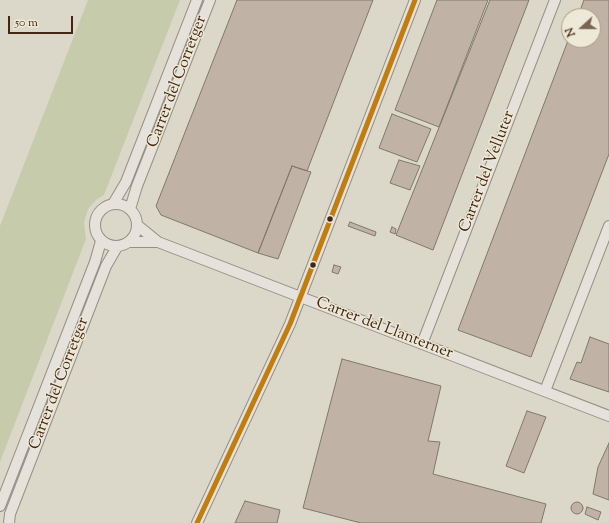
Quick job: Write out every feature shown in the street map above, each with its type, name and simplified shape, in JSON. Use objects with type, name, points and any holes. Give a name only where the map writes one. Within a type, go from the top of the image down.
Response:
[{"type":"street","name":"Carrer del Corretger","points":[[113,204],[126,182],[197,0]]},
{"type":"street","name":"Carrer del Corretger","points":[[130,209],[137,186],[210,0]]},
{"type":"street","points":[[197,523],[290,324],[415,0]]},
{"type":"street","name":"Carrer del Velluter","points":[[422,344],[555,0]]},
{"type":"street","points":[[113,204],[119,204],[130,209],[134,214],[137,225],[134,237],[129,242],[117,247],[101,241],[94,229],[94,222],[101,210],[113,204]]},
{"type":"street","name":"Carrer del Llanterner","points":[[137,225],[158,242],[609,416]]},
{"type":"street","points":[[545,391],[609,226]]},
{"type":"street","name":"Carrer del Corretger","points":[[0,506],[95,262],[101,241]]},
{"type":"street","name":"Carrer del Llanterner","points":[[129,242],[158,242]]},
{"type":"street","name":"Carrer del Corretger","points":[[9,523],[10,514],[106,266],[117,247]]},
{"type":"green space","points":[[88,0],[180,0],[104,195],[97,199],[88,209],[84,222],[86,239],[0,462],[0,226]]},
{"type":"building","points":[[237,0],[373,0],[307,171],[292,166],[258,253],[161,215],[156,206]]},
{"type":"building","points":[[437,0],[488,0],[439,127],[395,110]]},
{"type":"building","points":[[490,0],[529,0],[433,250],[396,235]]},
{"type":"building","points":[[584,0],[609,0],[609,154],[531,357],[458,330],[565,48],[601,48],[601,8],[581,8]]},
{"type":"building","points":[[392,114],[431,129],[417,162],[379,148]]},
{"type":"building","points":[[399,160],[420,166],[410,190],[390,183]]},
{"type":"building","points":[[292,166],[311,172],[278,259],[258,253]]},
{"type":"building","points":[[350,222],[376,232],[375,236],[348,226]]},
{"type":"building","points":[[392,227],[396,229],[395,234],[390,232]]},
{"type":"building","points":[[334,265],[341,267],[338,274],[332,272]]},
{"type":"building","points":[[590,337],[609,344],[609,392],[570,379],[577,362],[581,363]]},
{"type":"building","points":[[342,359],[441,386],[428,441],[440,442],[433,474],[546,504],[541,523],[361,523],[303,508]]},
{"type":"building","points":[[527,411],[546,417],[524,473],[506,466]]},
{"type":"building","points":[[609,443],[609,500],[593,494],[598,467]]},
{"type":"building","points":[[245,501],[280,510],[277,523],[235,523]]},
{"type":"building","points":[[575,502],[579,502],[583,508],[579,514],[575,514],[571,510],[571,506]]},
{"type":"building","points":[[587,507],[601,512],[598,520],[585,514]]},
{"type":"transit line","points":[[197,523],[290,324],[415,0]]}]
